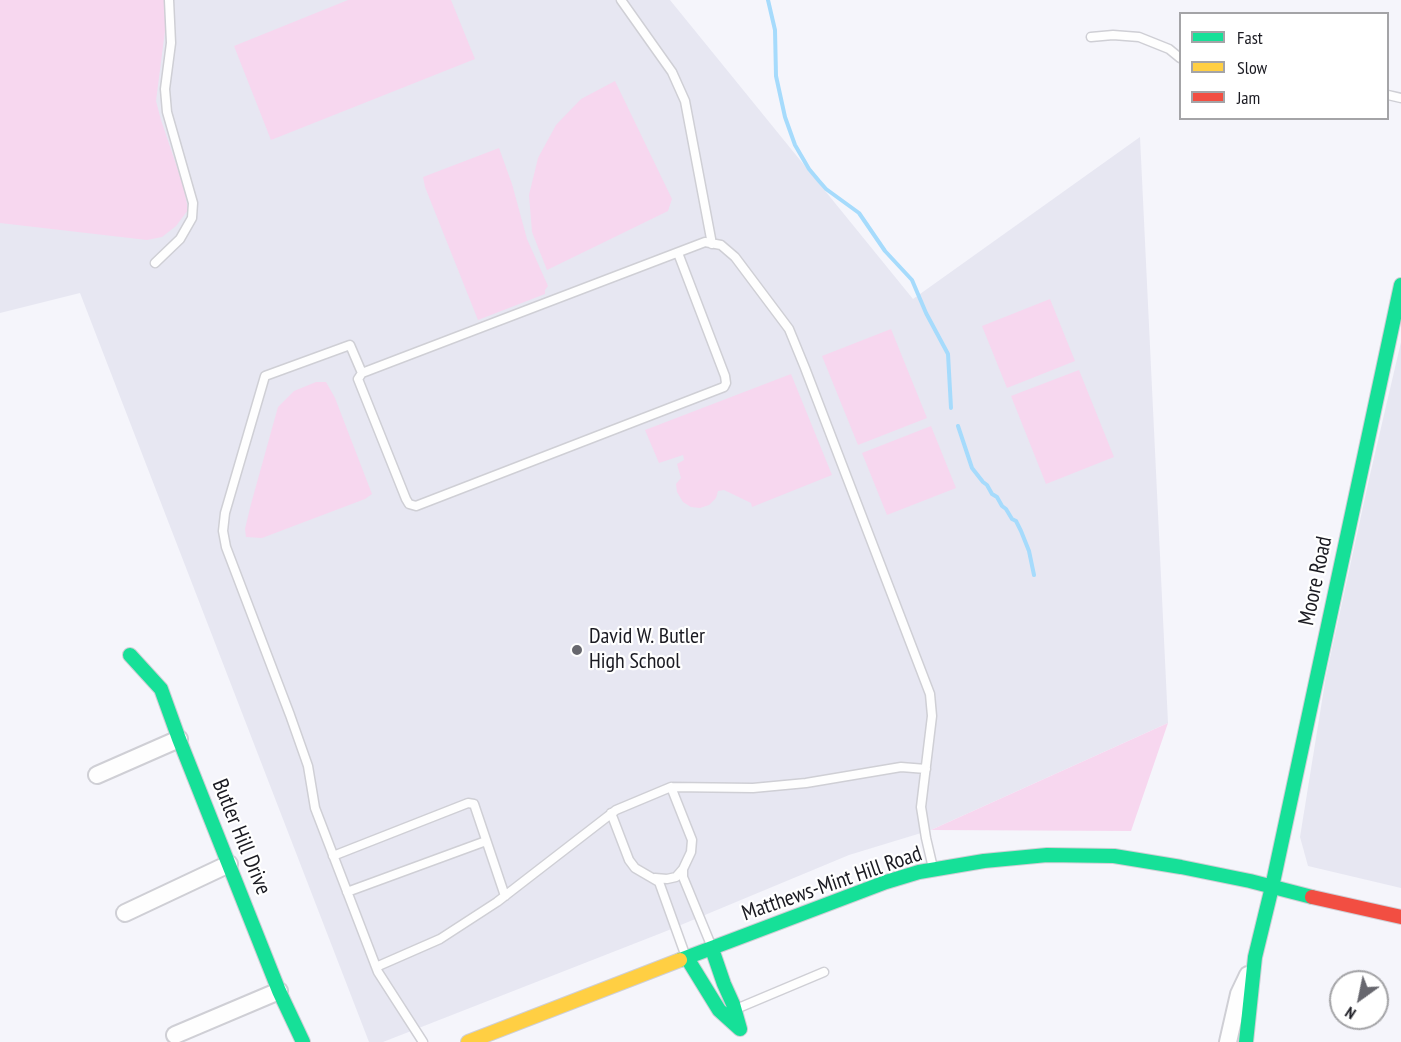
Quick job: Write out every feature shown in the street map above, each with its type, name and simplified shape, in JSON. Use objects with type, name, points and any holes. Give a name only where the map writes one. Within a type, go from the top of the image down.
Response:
[{"type":"street","name":"Moore Road","points":[[1246,1042],[1255,957],[1401,285]]},
{"type":"street","name":"Butler Hill Drive","points":[[130,655],[161,689],[279,990],[303,1042]]},
{"type":"street","points":[[97,775],[179,739]]},
{"type":"street","name":"Matthews-Mint Hill Road","points":[[468,1042],[886,882],[919,872],[984,861],[1047,855],[1114,856],[1272,886],[1401,917]]},
{"type":"street","points":[[125,913],[229,864]]},
{"type":"street","points":[[712,948],[744,1035]]},
{"type":"street","points":[[1228,1042],[1239,994],[1255,957]]},
{"type":"street","points":[[687,958],[719,1010],[744,1035]]},
{"type":"street","points":[[175,1035],[279,990]]},
{"type":"lane","points":[[155,263],[180,239],[192,218],[193,203],[167,112],[165,89],[171,43],[169,0]]},
{"type":"lane","points":[[621,0],[672,72],[684,101],[712,244]]},
{"type":"lane","points":[[1091,38],[1113,35],[1139,37],[1169,49],[1179,57]]},
{"type":"lane","points":[[678,253],[725,376],[724,387],[416,506],[409,504],[406,499],[358,379],[362,373],[678,253],[705,243],[721,245],[735,257],[789,329],[930,694],[932,716],[921,807],[933,870]]},
{"type":"lane","points":[[362,373],[350,345],[265,376],[225,513],[223,531],[226,547],[308,766],[315,808],[376,967],[423,1042]]},
{"type":"lane","points":[[376,967],[440,939],[505,897],[611,813],[671,787],[753,788],[806,783],[902,767],[926,769]]},
{"type":"lane","points":[[653,878],[676,877],[683,869],[691,852],[692,840],[671,787]]},
{"type":"lane","points":[[333,856],[468,803],[474,804],[505,897]]},
{"type":"lane","points":[[611,813],[629,860],[635,868],[659,882],[687,958]]},
{"type":"lane","points":[[347,892],[486,841]]},
{"type":"lane","points":[[683,869],[683,877],[712,948]]},
{"type":"lane","points":[[734,1009],[824,972]]},
{"type":"shaded area","points":[[0,0],[670,0],[913,299],[1140,137],[1168,723],[931,830],[849,855],[664,932],[383,1042],[369,1042],[80,293],[0,313]]},
{"type":"shaded area","points":[[0,0],[164,0],[166,23],[156,101],[184,188],[188,210],[176,226],[162,237],[147,240],[0,223]]},
{"type":"shaded area","points":[[348,0],[451,0],[475,59],[271,140],[234,46]]},
{"type":"shaded area","points":[[615,81],[672,199],[668,211],[547,270],[532,232],[529,195],[538,158],[556,125],[581,99]]},
{"type":"shaded area","points":[[499,148],[512,184],[527,239],[548,286],[545,294],[478,320],[423,177]]},
{"type":"shaded area","points":[[1050,299],[1075,361],[1007,388],[982,326]]},
{"type":"shaded area","points":[[891,329],[927,418],[858,445],[822,356]]},
{"type":"shaded area","points":[[1401,342],[1401,888],[1308,866],[1300,837],[1326,676]]},
{"type":"shaded area","points":[[1079,370],[1114,457],[1046,484],[1011,396]]},
{"type":"shaded area","points":[[791,374],[832,475],[752,507],[751,503],[724,490],[718,491],[716,498],[709,505],[700,508],[691,507],[683,502],[677,492],[676,484],[681,478],[677,464],[684,460],[683,455],[659,463],[645,430]]},
{"type":"shaded area","points":[[316,382],[326,382],[335,398],[372,494],[365,499],[262,538],[246,537],[245,529],[251,504],[278,407],[294,391]]},
{"type":"shaded area","points":[[931,426],[956,488],[887,515],[862,453]]},
{"type":"shaded area","points":[[1168,723],[1131,831],[931,830]]},
{"type":"waterway","points":[[768,0],[775,30],[776,76],[785,117],[795,145],[819,181],[826,189],[859,213],[885,251],[912,280],[926,313],[948,354],[951,408]]},
{"type":"waterway","points":[[958,426],[972,468],[1012,519],[1016,521],[1029,551],[1034,575]]},
{"type":"traffic: fast","points":[[1246,1042],[1255,957],[1401,285]]},
{"type":"traffic: fast","points":[[130,655],[161,689],[279,991],[303,1042]]},
{"type":"traffic: fast","points":[[680,960],[886,882],[919,872],[984,861],[1047,855],[1114,856],[1250,881],[1312,897]]},
{"type":"traffic: fast","points":[[687,958],[719,1010],[740,1029],[712,949]]},
{"type":"traffic: slow","points":[[468,1042],[680,960]]},
{"type":"traffic: jam","points":[[1312,897],[1401,917]]},
{"type":"place","name":"David W. Butler High School","points":[[577,650]]}]
